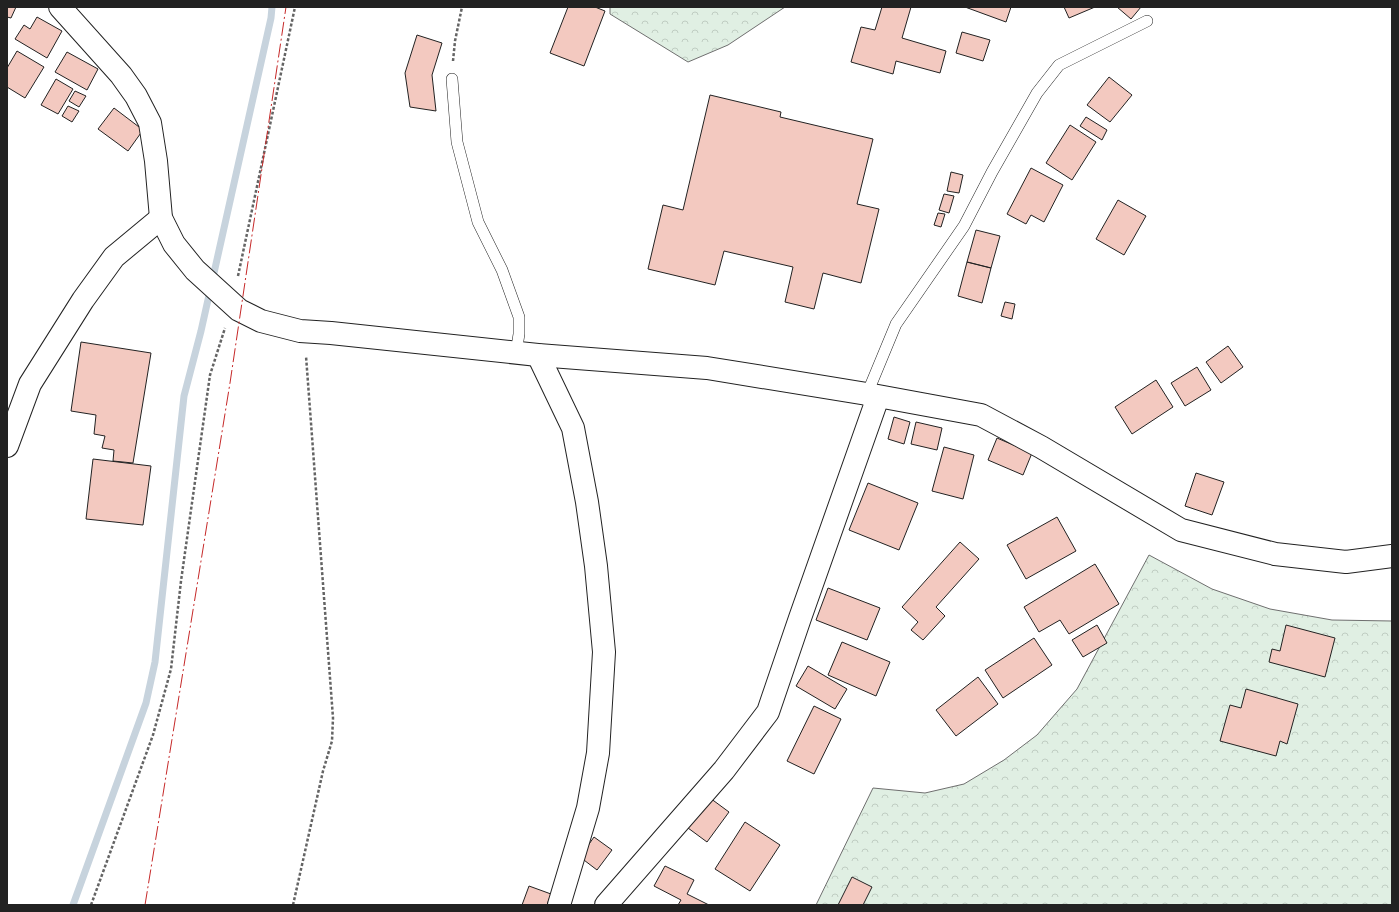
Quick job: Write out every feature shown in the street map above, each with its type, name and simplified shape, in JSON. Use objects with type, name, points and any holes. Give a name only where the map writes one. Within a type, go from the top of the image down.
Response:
[{"type":"street","points":[[60,7],[121,75],[136,96],[150,123],[156,161],[161,218],[174,244],[195,270],[239,310],[261,321],[300,331],[538,356],[707,368],[981,415],[1041,447],[1181,530],[1275,554],[1346,562],[1392,556]]},
{"type":"street","points":[[7,446],[30,384],[83,300],[114,257],[161,218]]},
{"type":"street","points":[[538,356],[573,428],[587,502],[596,566],[604,652],[598,753],[591,794],[558,905]]},
{"type":"street","points":[[606,905],[724,770],[768,712],[873,396]]},
{"type":"lane","points":[[873,396],[896,324],[964,226],[992,172],[1037,93],[1059,64],[1146,21]]},
{"type":"lane","points":[[452,79],[457,142],[478,222],[502,270],[519,317],[519,334],[516,353]]},
{"type":"path","points":[[91,905],[153,735],[171,669],[181,581],[210,375],[229,301],[295,7]]},
{"type":"path","points":[[452,79],[455,40],[462,7]]},
{"type":"path","points":[[293,905],[323,771],[332,742],[333,718],[305,350],[307,331]]},
{"type":"green space","points":[[610,7],[785,7],[728,45],[688,62],[610,14]]},
{"type":"green space","points":[[1149,555],[1212,589],[1270,609],[1332,620],[1392,621],[1392,905],[816,905],[873,788],[925,793],[964,784],[1004,760],[1037,735],[1077,689]]},
{"type":"building","points":[[7,7],[16,7],[11,18],[7,17]]},
{"type":"building","points":[[568,7],[595,7],[605,11],[584,66],[550,53]]},
{"type":"building","points":[[882,7],[911,7],[902,38],[946,51],[940,73],[896,61],[893,74],[851,62],[861,27],[875,30]]},
{"type":"building","points":[[965,7],[1011,7],[1006,22]]},
{"type":"building","points":[[1064,7],[1095,7],[1069,18]]},
{"type":"building","points":[[1117,7],[1141,7],[1131,19]]},
{"type":"building","points":[[37,17],[62,31],[47,58],[15,39],[24,25],[30,29]]},
{"type":"building","points":[[962,32],[990,40],[983,61],[956,53]]},
{"type":"building","points":[[417,35],[442,43],[432,75],[436,111],[410,107],[405,73]]},
{"type":"building","points":[[17,51],[44,67],[25,98],[7,87],[7,68]]},
{"type":"building","points":[[67,52],[98,69],[87,90],[55,72]]},
{"type":"building","points":[[1109,77],[1132,95],[1110,122],[1087,105]]},
{"type":"building","points":[[56,79],[73,89],[58,114],[41,105]]},
{"type":"building","points":[[75,91],[86,96],[79,107],[69,101]]},
{"type":"building","points":[[710,95],[781,112],[780,117],[873,139],[857,204],[879,209],[861,283],[823,273],[814,309],[785,302],[793,267],[724,251],[715,285],[648,269],[663,205],[683,210]]},
{"type":"building","points":[[68,106],[79,111],[72,122],[62,116]]},
{"type":"building","points":[[114,108],[143,130],[128,151],[98,129]]},
{"type":"building","points":[[1086,117],[1107,130],[1102,140],[1080,126]]},
{"type":"building","points":[[1070,125],[1096,142],[1072,180],[1046,163]]},
{"type":"building","points":[[1031,168],[1063,185],[1044,222],[1031,215],[1026,224],[1007,214]]},
{"type":"building","points":[[951,172],[963,175],[959,193],[947,191]]},
{"type":"building","points":[[944,194],[954,196],[949,213],[939,210]]},
{"type":"building","points":[[1118,200],[1146,216],[1124,255],[1096,239]]},
{"type":"building","points":[[938,213],[945,214],[941,227],[934,225]]},
{"type":"building","points":[[976,230],[1000,236],[991,268],[967,262]]},
{"type":"building","points":[[967,262],[991,268],[982,303],[958,296]]},
{"type":"building","points":[[1005,302],[1015,304],[1012,319],[1001,316]]},
{"type":"building","points":[[81,342],[151,353],[133,463],[113,461],[114,450],[102,448],[105,436],[94,434],[96,415],[71,411]]},
{"type":"building","points":[[1228,346],[1243,367],[1221,383],[1206,362]]},
{"type":"building","points":[[1197,367],[1211,390],[1185,406],[1171,383]]},
{"type":"building","points":[[1156,380],[1173,407],[1132,434],[1115,407]]},
{"type":"building","points":[[894,417],[910,422],[904,444],[888,439]]},
{"type":"building","points":[[916,422],[942,428],[937,450],[911,444]]},
{"type":"building","points":[[997,438],[1032,453],[1023,475],[988,460]]},
{"type":"building","points":[[944,447],[974,455],[963,499],[932,491]]},
{"type":"building","points":[[93,459],[151,466],[143,525],[86,519]]},
{"type":"building","points":[[1196,473],[1224,482],[1212,515],[1185,506]]},
{"type":"building","points":[[868,483],[918,503],[899,550],[849,530]]},
{"type":"building","points":[[1057,517],[1076,551],[1026,579],[1007,545]]},
{"type":"building","points":[[960,542],[979,559],[936,607],[945,616],[923,640],[911,630],[918,622],[902,607]]},
{"type":"building","points":[[1095,564],[1119,604],[1069,634],[1060,620],[1039,632],[1024,607]]},
{"type":"building","points":[[828,588],[880,608],[867,640],[816,620]]},
{"type":"building","points":[[1097,625],[1107,643],[1083,657],[1072,640]]},
{"type":"building","points":[[1286,625],[1335,638],[1325,677],[1269,662],[1272,649],[1280,651]]},
{"type":"building","points":[[1034,638],[1052,665],[1003,698],[985,670]]},
{"type":"building","points":[[842,642],[890,662],[876,696],[828,675]]},
{"type":"building","points":[[808,666],[847,689],[835,709],[796,686]]},
{"type":"building","points":[[978,677],[998,704],[956,736],[936,710]]},
{"type":"building","points":[[1246,689],[1298,704],[1287,744],[1280,741],[1276,756],[1220,741],[1230,705],[1241,708]]},
{"type":"building","points":[[814,706],[841,719],[814,774],[787,761]]},
{"type":"building","points":[[710,798],[729,812],[707,842],[688,828]]},
{"type":"building","points":[[745,822],[780,845],[750,891],[715,869]]},
{"type":"building","points":[[594,837],[612,850],[597,870],[580,857]]},
{"type":"building","points":[[665,866],[694,880],[687,894],[709,905],[678,905],[681,900],[654,886]]},
{"type":"building","points":[[852,877],[872,887],[863,905],[838,905]]},
{"type":"building","points":[[529,886],[551,894],[547,905],[522,905]]},
{"type":"waterway","points":[[73,905],[146,703],[155,662],[184,396],[201,331],[271,18],[272,7]]},
{"type":"power","points":[[145,905],[230,383],[286,7]]}]
